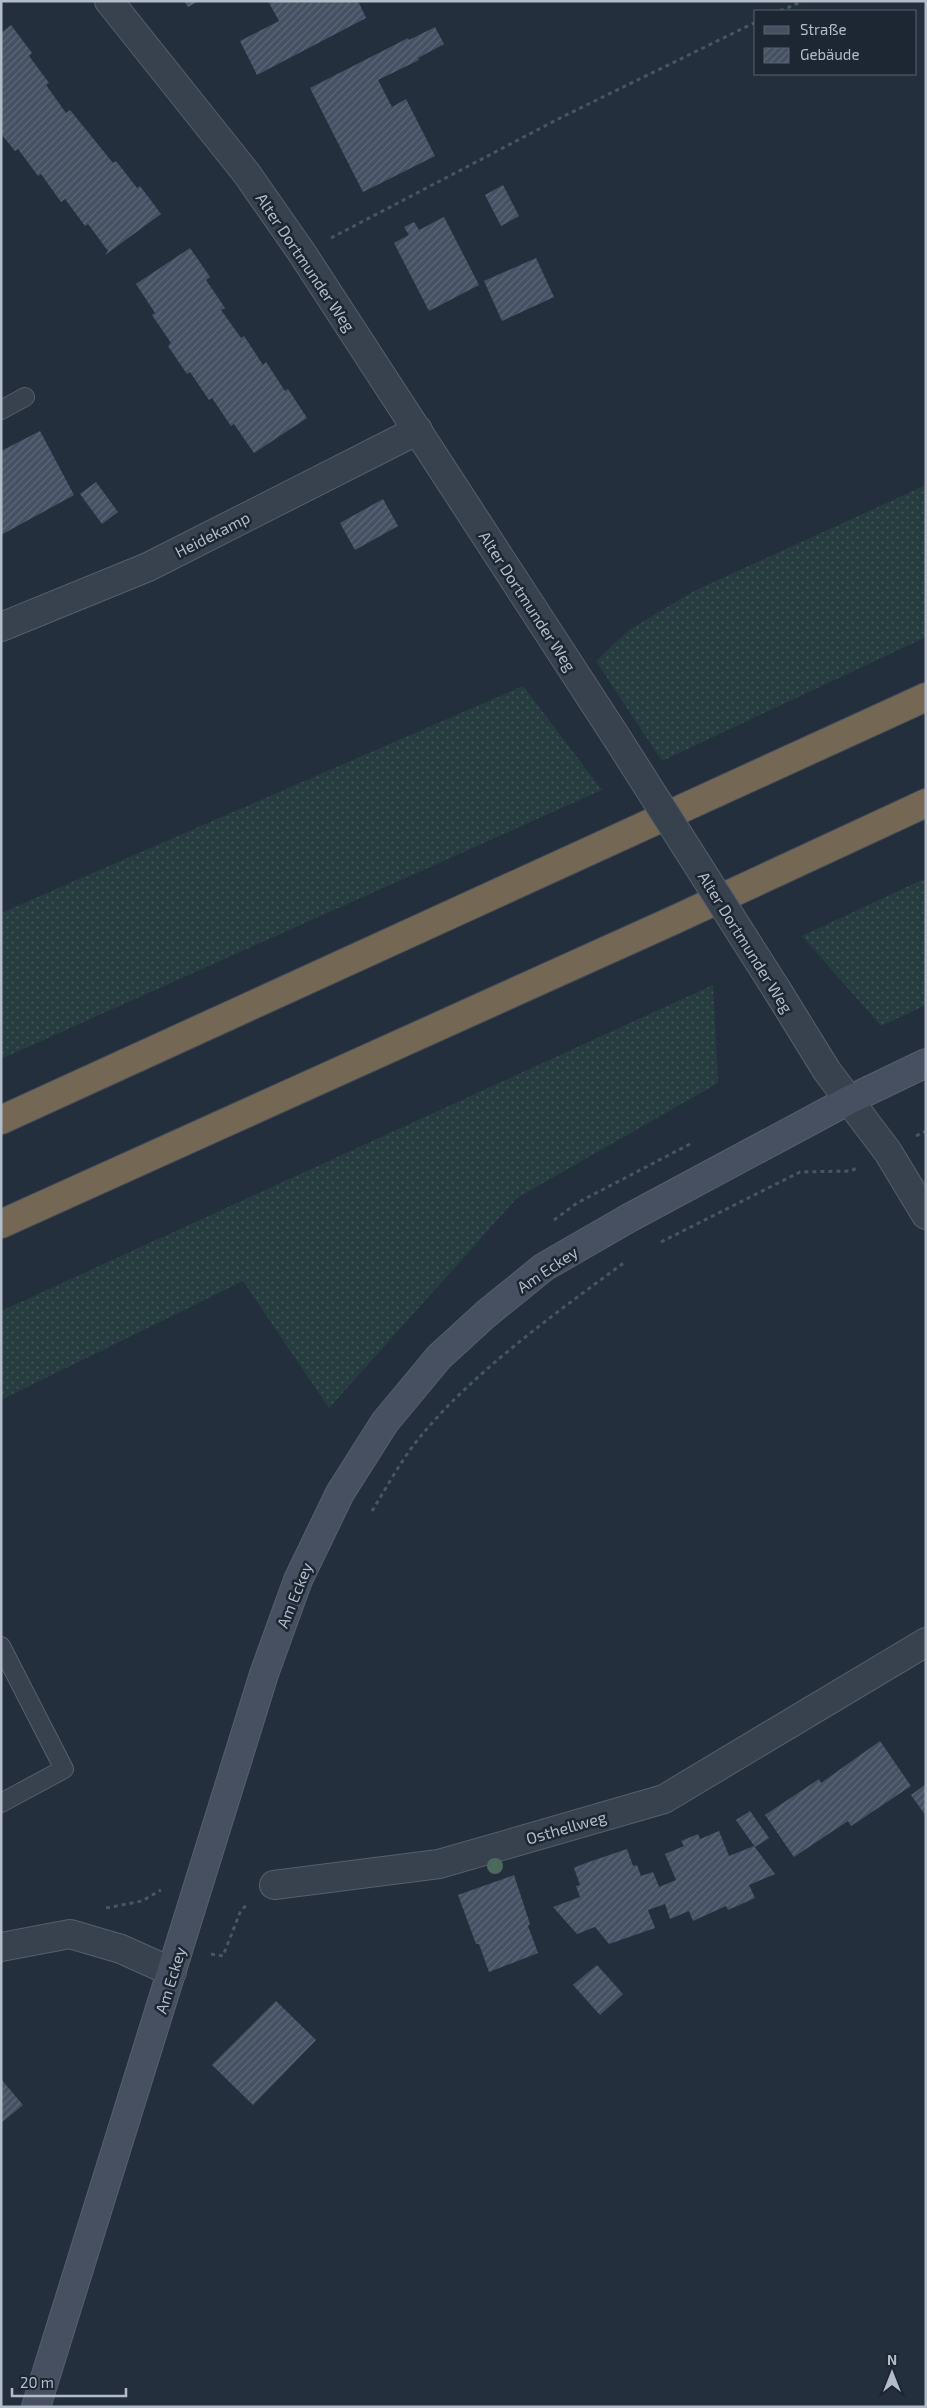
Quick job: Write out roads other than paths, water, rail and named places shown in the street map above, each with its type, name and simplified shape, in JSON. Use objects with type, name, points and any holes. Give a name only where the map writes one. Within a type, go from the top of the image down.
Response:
[{"type":"highway","points":[[1,1120],[926,697]]},
{"type":"highway","points":[[1,1224],[674,920],[926,803]]},
{"type":"street","name":"Alter Dortmunder Weg","points":[[109,1],[247,174],[302,253],[616,738],[777,990],[826,1072],[888,1152],[926,1215]]},
{"type":"street","name":"Heidekamp","points":[[1,627],[148,567],[418,430]]},
{"type":"street","name":"Am Eckey","points":[[36,2407],[264,1674],[298,1580],[340,1492],[385,1422],[439,1357],[486,1314],[544,1267],[629,1218],[848,1100],[926,1063]]},
{"type":"street","name":"Osthellweg","points":[[274,1885],[439,1864],[664,1799],[926,1642]]},
{"type":"street","points":[[1,1947],[70,1934],[121,1949],[172,1972]]},
{"type":"lane","points":[[1,410],[25,397]]},
{"type":"lane","points":[[1,1646],[64,1770],[1,1803]]}]
